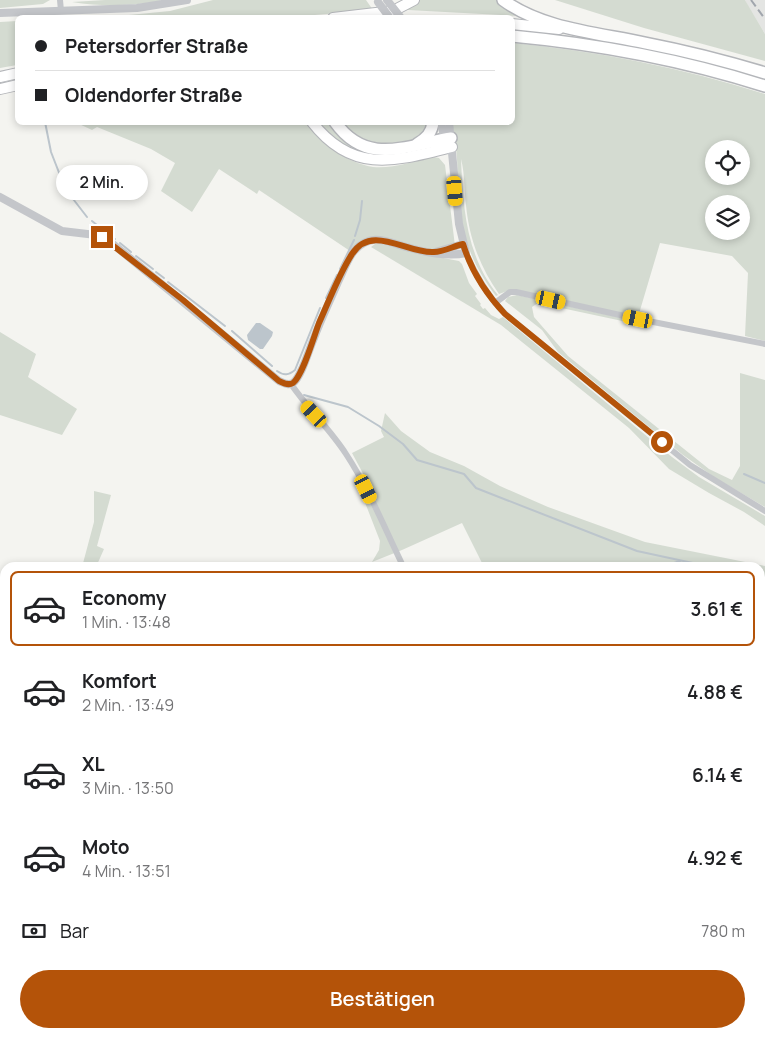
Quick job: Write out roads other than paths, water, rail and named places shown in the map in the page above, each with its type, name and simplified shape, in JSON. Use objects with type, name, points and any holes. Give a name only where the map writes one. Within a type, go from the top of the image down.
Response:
[{"type":"highway","points":[[359,15],[393,11],[414,0]]},
{"type":"highway","points":[[503,0],[523,13],[579,31]]},
{"type":"highway","points":[[515,24],[579,31],[665,46],[765,73]]},
{"type":"highway","points":[[515,36],[562,41],[644,55],[721,73],[765,86]]},
{"type":"highway","points":[[0,77],[15,74]]},
{"type":"highway","points":[[0,89],[15,86]]},
{"type":"highway","points":[[314,125],[325,138],[348,154],[373,160],[399,159],[448,143]]},
{"type":"highway","points":[[338,125],[350,139],[374,150],[448,143]]},
{"type":"highway","points":[[413,146],[424,140],[430,133],[432,125]]},
{"type":"street","points":[[60,0],[61,11]]},
{"type":"street","points":[[0,13],[137,8],[187,0]]},
{"type":"street","points":[[387,0],[399,15]]},
{"type":"street","points":[[377,1],[388,15]]},
{"type":"street","points":[[442,125],[452,160],[463,244],[476,275],[495,303],[515,322],[690,465],[765,511]]},
{"type":"street","points":[[448,143],[449,125]]},
{"type":"street","points":[[0,197],[62,230],[96,235],[108,240],[285,384],[291,384],[295,381],[300,372],[319,324],[353,253],[363,243],[372,240],[384,240],[412,249],[449,256],[466,253]]},
{"type":"street","points":[[434,252],[463,244]]},
{"type":"street","points":[[495,303],[510,292],[516,292],[765,344]]},
{"type":"street","points":[[291,384],[303,402],[326,427],[345,452],[358,473],[401,562]]},
{"type":"waterway","points":[[46,125],[51,152],[65,188]]},
{"type":"waterway","points":[[70,195],[87,217]]},
{"type":"waterway","points":[[355,236],[360,220],[362,201]]},
{"type":"waterway","points":[[92,221],[103,230]]},
{"type":"waterway","points":[[340,269],[354,240]]},
{"type":"waterway","points":[[120,243],[131,252]]},
{"type":"waterway","points":[[136,256],[153,269]]},
{"type":"waterway","points":[[156,272],[164,278]]},
{"type":"waterway","points":[[326,298],[337,275]]},
{"type":"waterway","points":[[168,282],[225,326]]},
{"type":"waterway","points":[[277,371],[286,374],[295,370],[320,308]]},
{"type":"waterway","points":[[232,331],[272,366]]},
{"type":"waterway","points":[[304,395],[348,407],[379,426],[403,444],[417,460],[464,474],[476,488],[637,551],[688,562]]},
{"type":"waterway","points":[[744,474],[765,483]]},
{"type":"railway","points":[[751,0],[765,19]]}]
